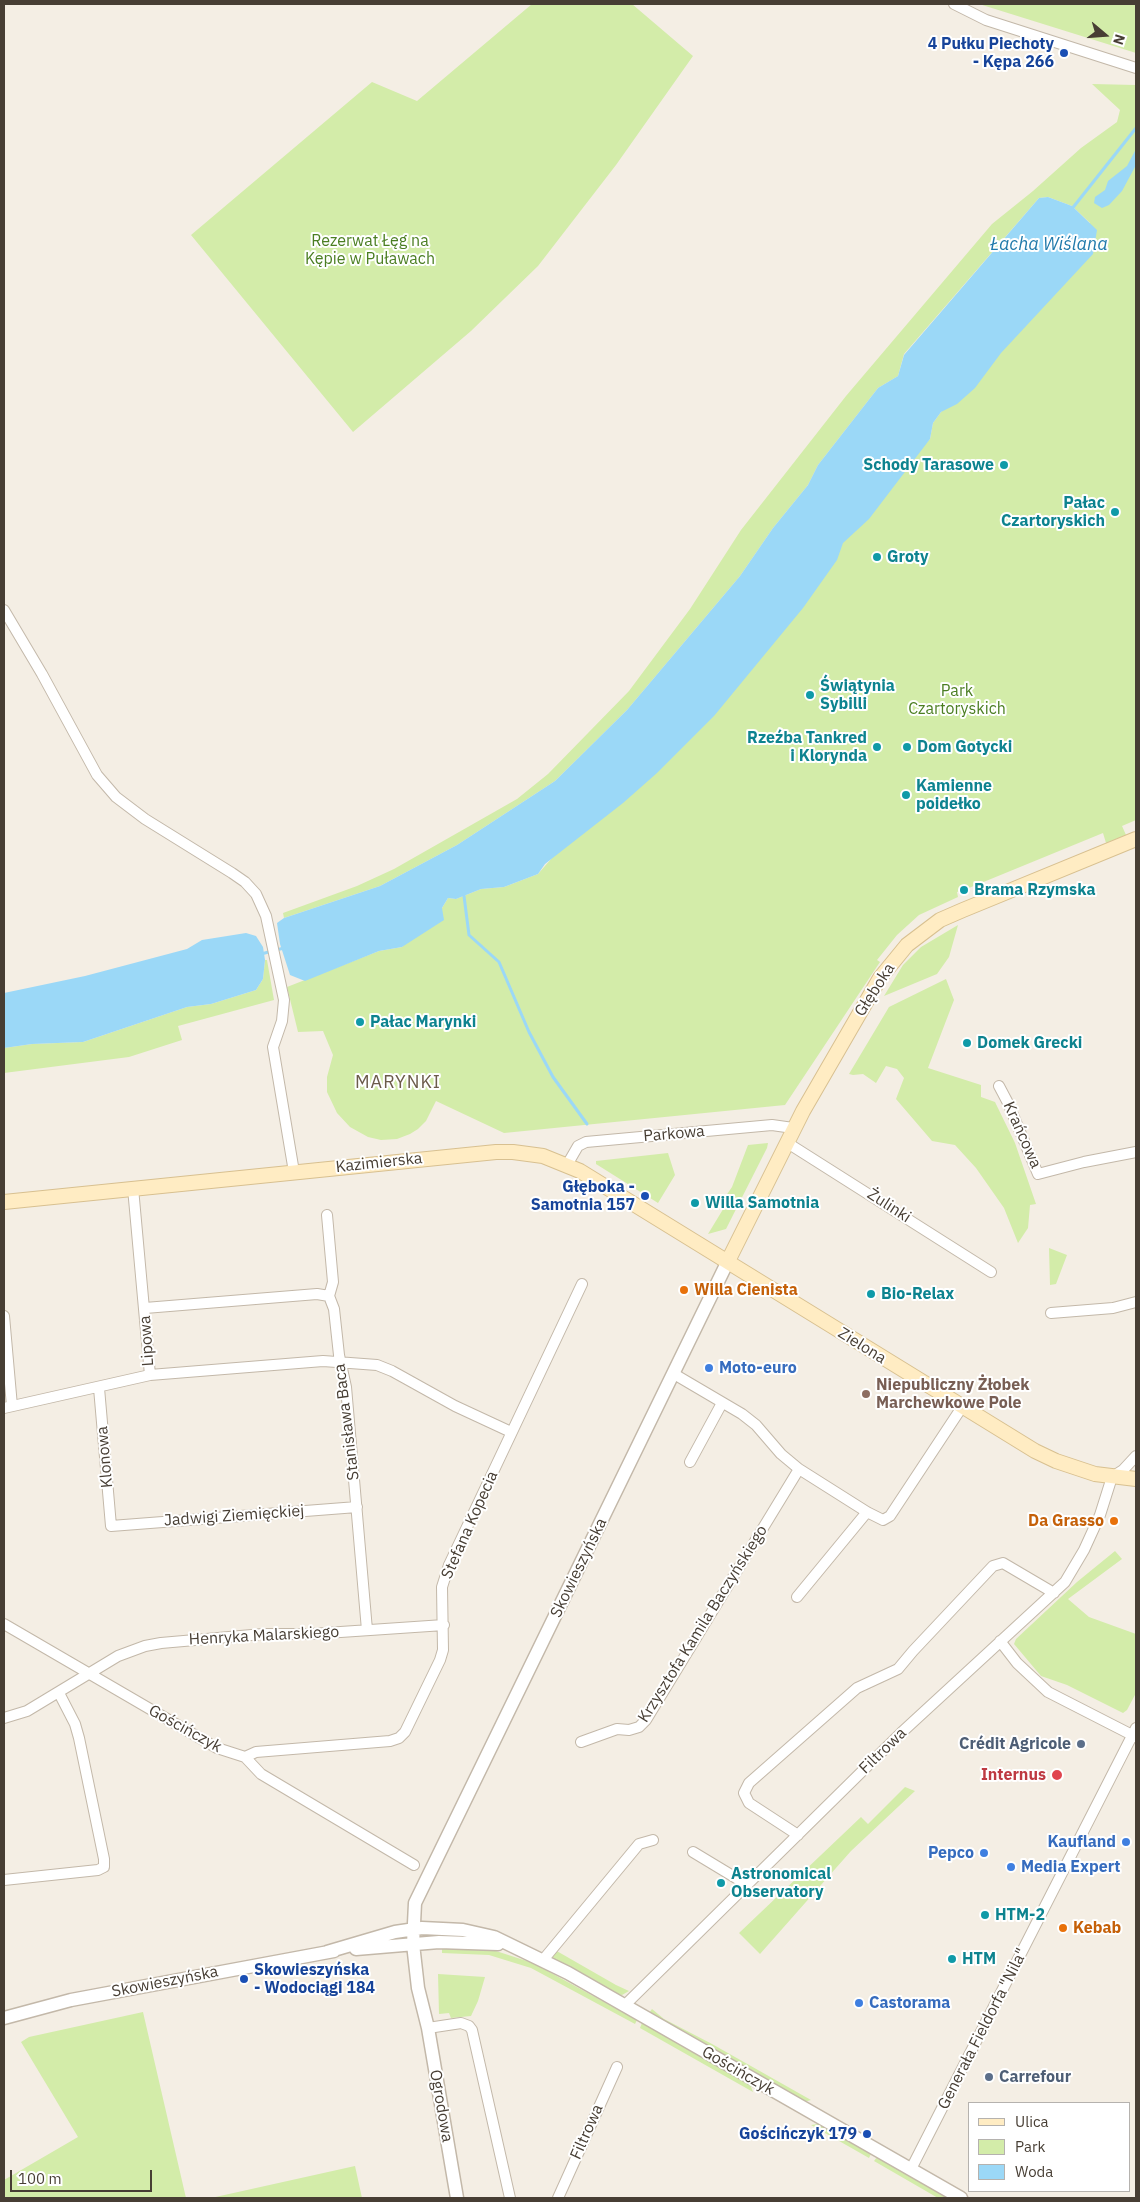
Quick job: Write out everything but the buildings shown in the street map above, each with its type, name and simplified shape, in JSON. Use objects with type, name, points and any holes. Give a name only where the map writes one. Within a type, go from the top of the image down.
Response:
[{"type":"main road","name":"Głęboka","points":[[728,1261],[793,1128],[880,978],[908,945],[940,920],[1136,839]]},
{"type":"main road","name":"Kazimierska","points":[[4,1202],[294,1172],[513,1152],[543,1156],[567,1165],[728,1261]]},
{"type":"main road","name":"Zielona","points":[[728,1261],[1014,1439],[1056,1461],[1076,1469],[1112,1477],[1136,1479]]},
{"type":"street","points":[[954,4],[986,20],[1136,68]]},
{"type":"street","points":[[4,610],[42,674],[97,775],[116,798],[145,819],[245,882],[256,894],[266,916],[284,1000],[282,1021],[273,1046],[294,1172]]},
{"type":"street","name":"Krańcowa","points":[[999,1086],[1038,1174],[1084,1162],[1136,1152]]},
{"type":"street","name":"Parkowa","points":[[567,1165],[578,1146],[586,1142],[772,1125],[793,1128]]},
{"type":"street","name":"Żulinki","points":[[786,1142],[991,1272]]},
{"type":"street","name":"Lipowa","points":[[8,1407],[150,1375],[134,1188]]},
{"type":"street","name":"Stanisława Baca","points":[[327,1215],[333,1282],[329,1296],[334,1309],[340,1361],[346,1387],[367,1630]]},
{"type":"street","name":"Skowieszyńska","points":[[327,1952],[418,1944],[417,1929],[431,1874],[728,1261]]},
{"type":"street","name":"Stefana Kopecia","points":[[245,1757],[256,1752],[390,1741],[399,1738],[405,1732],[440,1660],[444,1639],[442,1593],[444,1577],[582,1284]]},
{"type":"street","points":[[145,1308],[313,1294],[329,1296]]},
{"type":"street","points":[[1050,1313],[1113,1308],[1136,1302]]},
{"type":"street","points":[[4,1316],[8,1407]]},
{"type":"street","points":[[150,1375],[340,1361],[385,1368],[456,1406],[512,1432]]},
{"type":"street","points":[[674,1374],[756,1425],[781,1454],[799,1469],[866,1512],[883,1520],[890,1516],[962,1407]]},
{"type":"street","name":"Klonowa","points":[[99,1388],[111,1526]]},
{"type":"street","points":[[690,1462],[722,1403]]},
{"type":"street","points":[[1112,1477],[1124,1470],[1136,1456]]},
{"type":"street","name":"Krzysztofa Kamila Baczyńskiego","points":[[580,1742],[617,1729],[629,1730],[639,1727],[646,1720],[799,1469]]},
{"type":"street","name":"Filtrowa","points":[[624,2006],[746,1884],[901,1734],[1065,1582],[1084,1550],[1100,1515],[1112,1477]]},
{"type":"street","name":"Jadwigi Ziemięckiej","points":[[111,1526],[357,1507]]},
{"type":"street","points":[[797,1597],[866,1512]]},
{"type":"street","points":[[798,1835],[749,1803],[744,1793],[749,1783],[857,1688],[898,1669],[993,1566],[1003,1563],[1054,1593]]},
{"type":"street","name":"Gościńczyk","points":[[4,1624],[217,1748],[245,1757],[256,1771],[414,1865]]},
{"type":"street","name":"Henryka Malarskiego","points":[[4,1718],[27,1711],[118,1656],[145,1646],[263,1634],[311,1634],[444,1625]]},
{"type":"street","points":[[1000,1641],[1017,1662],[1048,1692],[1135,1733]]},
{"type":"street","points":[[4,1880],[98,1870],[104,1867],[104,1859],[79,1738],[75,1724],[59,1693]]},
{"type":"street","name":"Generała Fieldorfa \"Nila\"","points":[[911,2170],[1135,1733]]},
{"type":"street","points":[[543,1960],[639,1844],[653,1840]]},
{"type":"street","points":[[693,1852],[746,1884]]},
{"type":"street","name":"Gościńczyk","points":[[417,1929],[439,1928],[481,1933],[543,1960],[962,2198]]},
{"type":"street","name":"Skowieszyńska","points":[[4,2018],[71,2000],[327,1952],[417,1929]]},
{"type":"street","name":"Gościńczyk","points":[[418,1944],[463,1942],[513,1946]]},
{"type":"street","name":"Ogrodowa","points":[[418,1944],[418,1988],[428,2028],[457,2198]]},
{"type":"street","points":[[428,2028],[461,2023],[470,2026],[510,2198]]},
{"type":"street","name":"Filtrowa","points":[[558,2198],[617,2067]]},
{"type":"green space","name":"Rezerwat Łęg na Kępie w Puławach","points":[[532,4],[632,4],[693,56],[616,165],[538,266],[471,331],[353,432],[191,235],[372,82],[417,101]]},
{"type":"green space","points":[[979,4],[1136,4],[1136,53]]},
{"type":"green space","name":"Park Czartoryskich","points":[[1092,84],[1136,85],[1136,820],[1122,826],[1126,835],[1106,843],[1103,833],[957,892],[958,897],[919,915],[897,935],[877,960],[880,962],[785,1105],[504,1133],[436,1101],[426,1121],[418,1129],[397,1139],[381,1140],[368,1137],[350,1127],[337,1113],[327,1092],[327,1077],[333,1055],[323,1031],[298,1032],[287,987],[379,951],[402,947],[442,908],[448,898],[456,899],[481,889],[504,887],[538,874],[825,545],[930,439],[933,423],[941,412],[1090,223],[1072,206],[1048,197],[1039,198],[904,354],[898,376],[878,388],[818,465],[808,485],[773,528],[740,576],[627,710],[555,781],[457,845],[380,886],[284,918],[283,913],[357,886],[394,869],[517,799],[548,774],[629,691],[690,609],[741,530],[846,396],[992,224],[1033,191],[1081,148],[1117,122],[1120,110]]},
{"type":"green space","points":[[958,925],[949,957],[937,974],[884,996],[903,965],[921,947]]},
{"type":"green space","points":[[265,960],[267,960],[274,1000],[178,1026],[182,1040],[129,1057],[4,1073],[4,1048],[32,1044],[83,1042],[187,1007],[211,1004],[256,990],[263,979]]},
{"type":"green space","points":[[946,979],[954,1000],[928,1068],[981,1085],[981,1097],[995,1102],[1015,1143],[1036,1204],[1030,1205],[1028,1228],[1018,1243],[1004,1208],[976,1168],[955,1145],[932,1141],[896,1099],[904,1078],[897,1069],[886,1066],[876,1083],[863,1074],[849,1074],[889,1007]]},
{"type":"green space","points":[[768,1143],[726,1229],[708,1234],[725,1206],[721,1203],[732,1187],[748,1145]]},
{"type":"green space","points":[[668,1153],[675,1175],[658,1203],[596,1164],[596,1161]]},
{"type":"green space","points":[[1049,1248],[1067,1255],[1056,1284],[1050,1285]]},
{"type":"green space","points":[[1115,1551],[1122,1559],[1068,1599],[1089,1617],[1136,1634],[1136,1693],[1127,1710],[1123,1713],[1067,1685],[1041,1676],[1014,1644],[1016,1639],[1077,1582]]},
{"type":"green space","points":[[905,1787],[915,1791],[851,1851],[760,1954],[739,1933],[861,1817],[868,1824]]},
{"type":"green space","points":[[442,1947],[496,1951],[533,1963],[637,2020],[635,2024],[531,1968],[489,1955],[442,1953]]},
{"type":"green space","points":[[555,1950],[629,1991],[622,1995],[613,1993],[553,1958],[552,1954]]},
{"type":"green space","points":[[438,1974],[485,1977],[478,2001],[471,2016],[451,2018],[449,2013],[439,2014]]},
{"type":"green space","points":[[652,2009],[664,2019],[811,2100],[804,2102],[649,2013]]},
{"type":"green space","points":[[143,2012],[186,2198],[4,2198],[4,2180],[78,2137],[21,2042],[29,2037]]},
{"type":"green space","points":[[642,2023],[750,2084],[753,2092],[640,2028]]},
{"type":"green space","points":[[818,2124],[871,2154],[869,2158],[811,2125]]},
{"type":"green space","points":[[877,2157],[949,2198],[938,2198],[874,2161]]},
{"type":"green space","points":[[355,2166],[362,2198],[211,2198]]},
{"type":"water","points":[[1136,149],[1136,165],[1122,191],[1109,205],[1102,208],[1094,203],[1095,197],[1105,190],[1108,181],[1127,166]]},
{"type":"water","name":"Łacha Wiślana","points":[[1048,197],[1072,206],[1097,230],[1093,254],[1001,353],[975,388],[957,404],[941,412],[933,423],[930,439],[869,519],[843,543],[837,560],[803,608],[714,716],[657,773],[623,803],[545,864],[538,874],[504,887],[481,889],[456,899],[448,898],[442,908],[444,920],[402,947],[379,951],[305,981],[290,975],[280,944],[277,923],[284,918],[380,886],[457,845],[555,781],[627,710],[740,576],[773,528],[808,485],[818,465],[878,388],[898,376],[904,355],[1039,198]]},
{"type":"water","points":[[246,933],[256,936],[263,947],[265,960],[263,979],[256,990],[211,1004],[187,1007],[83,1042],[32,1044],[4,1048],[4,993],[85,976],[187,949],[202,940]]},
{"type":"waterway","points":[[1071,210],[1136,128]]},
{"type":"waterway","points":[[464,896],[469,935],[499,962],[529,1032],[553,1077],[587,1124]]},
{"type":"waterway","points":[[261,954],[284,948]]},
{"type":"place","name":"4 Pułku Piechoty - Kępa 266","points":[[1064,53]]},
{"type":"place","name":"Schody Tarasowe","points":[[1004,465]]},
{"type":"place","name":"Pałac Czartoryskich","points":[[1115,512]]},
{"type":"place","name":"Groty","points":[[877,557]]},
{"type":"place","name":"Świątynia Sybilli","points":[[810,695]]},
{"type":"place","name":"Rzeźba Tankred i Klorynda","points":[[877,747]]},
{"type":"place","name":"Dom Gotycki","points":[[907,747]]},
{"type":"place","name":"Kamienne poidełko","points":[[906,795]]},
{"type":"place","name":"Brama Rzymska","points":[[964,890]]},
{"type":"place","name":"Pałac Marynki","points":[[360,1022]]},
{"type":"place","name":"Domek Grecki","points":[[967,1043]]},
{"type":"place","name":"Głęboka - Samotnia 157","points":[[645,1196]]},
{"type":"place","name":"Willa Samotnia","points":[[695,1203]]},
{"type":"place","name":"Willa Cienista","points":[[684,1290]]},
{"type":"place","name":"Bio-Relax","points":[[871,1294]]},
{"type":"place","name":"Moto-euro","points":[[709,1368]]},
{"type":"place","name":"Niepubliczny Żłobek Marchewkowe Pole","points":[[866,1394]]},
{"type":"place","name":"Da Grasso","points":[[1114,1521]]},
{"type":"place","name":"Crédit Agricole","points":[[1081,1744]]},
{"type":"place","name":"Internus","points":[[1057,1775]]},
{"type":"place","name":"Kaufland","points":[[1126,1842]]},
{"type":"place","name":"Pepco","points":[[984,1853]]},
{"type":"place","name":"Media Expert","points":[[1011,1867]]},
{"type":"place","name":"Astronomical Observatory","points":[[721,1883]]},
{"type":"place","name":"HTM-2","points":[[985,1915]]},
{"type":"place","name":"Kebab","points":[[1063,1928]]},
{"type":"place","name":"HTM","points":[[952,1959]]},
{"type":"place","name":"Skowieszyńska - Wodociągi 184","points":[[244,1979]]},
{"type":"place","name":"Castorama","points":[[859,2003]]},
{"type":"place","name":"Carrefour","points":[[989,2077]]},
{"type":"place","name":"Gościńczyk 179","points":[[867,2134]]},
{"type":"district","name":"MARYNKI","points":[[398,1083]]}]
